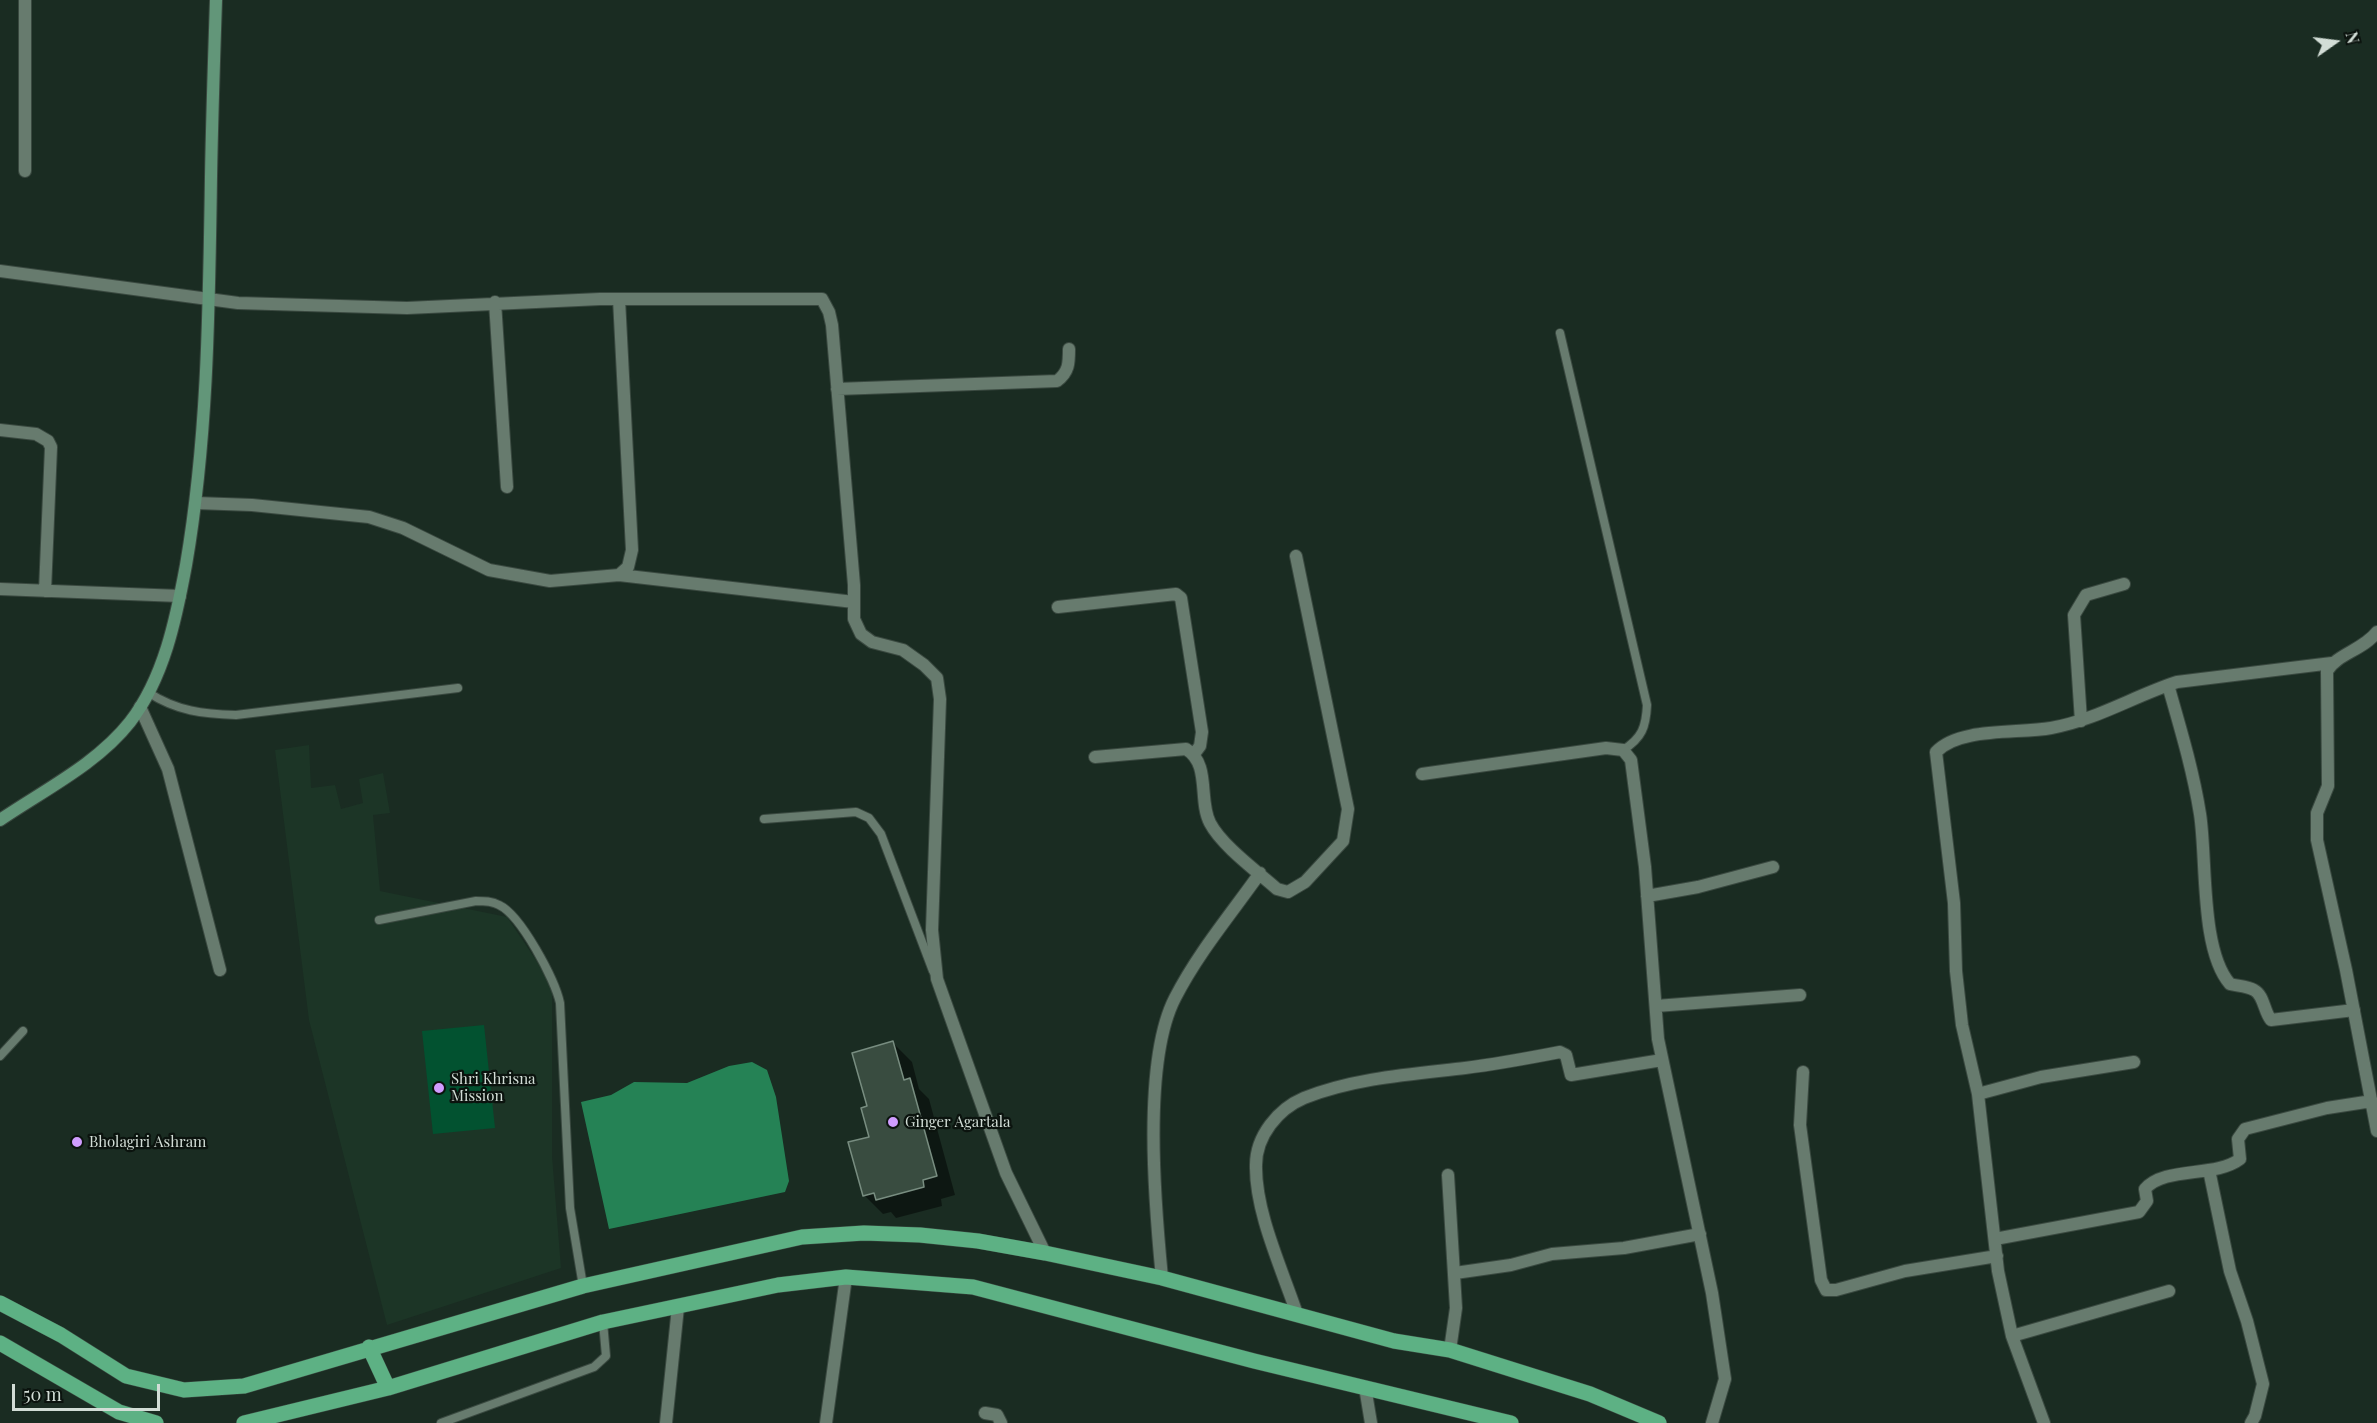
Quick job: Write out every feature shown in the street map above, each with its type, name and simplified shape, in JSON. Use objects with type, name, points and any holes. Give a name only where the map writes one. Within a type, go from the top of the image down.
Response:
[{"type":"main road","points":[[0,1304],[61,1335],[126,1376],[184,1390],[244,1386],[369,1347],[583,1286],[802,1237],[864,1233],[920,1235],[978,1241],[1045,1252],[1162,1278],[1394,1341],[1450,1350],[1590,1394],[1659,1423]]},
{"type":"main road","points":[[244,1423],[388,1388],[603,1322],[778,1286],[846,1277],[973,1287],[1254,1361],[1511,1423]]},
{"type":"main road","points":[[0,1343],[119,1412],[156,1423]]},
{"type":"main road","points":[[369,1347],[388,1388]]},
{"type":"street","points":[[25,0],[25,171]]},
{"type":"street","points":[[0,820],[102,751],[130,722],[149,693],[170,637],[180,596],[196,503],[210,300],[216,0]]},
{"type":"street","points":[[0,271],[238,303],[407,308],[495,302],[620,299],[822,299],[829,312],[832,325],[854,619],[861,634],[872,642],[903,650],[924,664],[936,678],[940,699],[932,930],[936,979],[1006,1173],[1045,1252]]},
{"type":"street","points":[[619,575],[628,567],[632,550],[620,299]]},
{"type":"street","points":[[495,302],[507,487]]},
{"type":"street","points":[[837,389],[1057,381],[1065,375],[1069,365],[1069,349]]},
{"type":"street","points":[[0,430],[36,434],[48,441],[51,447],[45,591]]},
{"type":"street","points":[[196,503],[252,504],[369,517],[403,528],[489,570],[550,581],[619,575],[854,602]]},
{"type":"street","points":[[1095,757],[1186,749],[1194,754],[1201,771],[1210,823],[1277,889],[1288,892],[1297,889],[1343,841],[1348,808],[1296,555]]},
{"type":"street","points":[[2081,721],[2074,615],[2086,595],[2124,584]]},
{"type":"street","points":[[0,589],[180,596]]},
{"type":"street","points":[[1058,607],[1176,594],[1181,597],[1202,732],[1200,746],[1194,754]]},
{"type":"street","points":[[2044,1423],[2012,1336],[1997,1256],[1978,1094],[1961,1014],[1956,970],[1954,903],[1936,752],[1945,743],[1962,737],[2051,728],[2081,721],[2168,685],[2332,663],[2369,642],[2377,632]]},
{"type":"street","points":[[2332,663],[2326,684],[2328,786],[2317,813],[2317,840],[2354,1010],[2377,1131]]},
{"type":"street","points":[[2168,685],[2183,735],[2200,816],[2206,894],[2218,968],[2230,984],[2253,989],[2259,993],[2266,1015],[2271,1020],[2354,1010]]},
{"type":"street","points":[[140,707],[168,769],[220,970]]},
{"type":"street","points":[[1422,774],[1606,748],[1623,750],[1631,760],[1647,896],[1662,1060],[1712,1293],[1725,1379],[1712,1423]]},
{"type":"street","points":[[1647,896],[1698,887],[1773,867]]},
{"type":"street","points":[[1162,1278],[1154,1167],[1156,1089],[1162,1041],[1174,1000],[1195,964],[1260,873]]},
{"type":"street","points":[[1656,1006],[1800,995]]},
{"type":"street","points":[[1297,1314],[1270,1234],[1256,1164],[1261,1136],[1281,1113],[1304,1098],[1413,1072],[1492,1064],[1560,1052],[1566,1055],[1570,1075],[1662,1060]]},
{"type":"street","points":[[1978,1094],[2041,1077],[2134,1062]]},
{"type":"street","points":[[1803,1072],[1800,1125],[1821,1280],[1826,1290],[1836,1290],[1905,1271],[1997,1256]]},
{"type":"street","points":[[1995,1239],[2139,1212],[2147,1201],[2145,1189],[2158,1179],[2209,1170],[2240,1159],[2238,1139],[2245,1129],[2327,1108],[2372,1101]]},
{"type":"street","points":[[2209,1170],[2228,1261],[2263,1384],[2251,1423]]},
{"type":"street","points":[[1448,1175],[1456,1308],[1450,1350]]},
{"type":"street","points":[[1455,1273],[1511,1265],[1552,1254],[1624,1248],[1700,1234]]},
{"type":"street","points":[[826,1423],[846,1277]]},
{"type":"street","points":[[2012,1336],[2169,1291]]},
{"type":"street","points":[[666,1423],[678,1307]]},
{"type":"street","points":[[1365,1387],[1371,1423]]},
{"type":"street","points":[[986,1413],[997,1415],[1001,1423]]},
{"type":"lane","points":[[1560,333],[1647,705],[1646,724],[1638,741],[1623,750]]},
{"type":"lane","points":[[149,693],[184,710],[236,715],[458,688]]},
{"type":"lane","points":[[764,819],[856,812],[869,818],[882,834],[936,979]]},
{"type":"lane","points":[[379,921],[476,901],[490,902],[500,905],[509,913],[533,948],[557,992],[560,1003],[570,1208],[583,1286]]},
{"type":"lane","points":[[0,1056],[23,1031]]},
{"type":"lane","points":[[441,1423],[594,1367],[606,1356],[603,1322]]},
{"type":"shaded area","name":"Shri Khrisna Mission","points":[[309,745],[311,788],[335,785],[341,809],[363,803],[359,779],[383,773],[390,813],[373,815],[380,891],[507,917],[552,984],[552,1156],[561,1268],[387,1325],[309,1020],[275,750]]},
{"type":"shaded area","points":[[484,1025],[495,1128],[433,1134],[422,1031]]},
{"type":"shaded area","points":[[752,1062],[767,1070],[776,1097],[789,1181],[785,1192],[609,1229],[581,1102],[611,1095],[634,1082],[687,1083],[729,1066]]},
{"type":"building","name":"Ginger Agartala","points":[[893,1041],[904,1080],[910,1078],[937,1176],[923,1180],[924,1187],[876,1200],[874,1193],[863,1196],[848,1142],[869,1137],[861,1108],[867,1106],[852,1053]]},
{"type":"place","name":"Shri Khrisna Mission","points":[[439,1088]]},
{"type":"place","name":"Ginger Agartala","points":[[893,1122]]},
{"type":"place","name":"Bholagiri Ashram","points":[[77,1142]]}]
